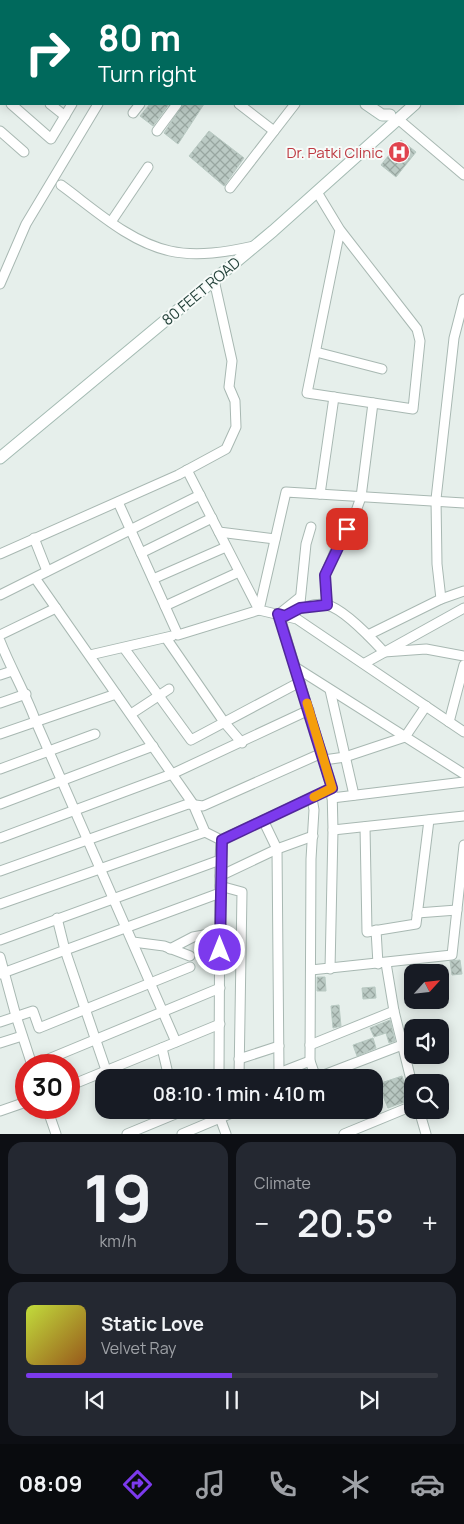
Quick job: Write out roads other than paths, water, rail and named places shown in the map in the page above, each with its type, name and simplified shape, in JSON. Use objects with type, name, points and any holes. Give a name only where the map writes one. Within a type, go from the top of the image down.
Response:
[{"type":"main road","points":[[367,105],[382,115],[394,117]]},
{"type":"main road","points":[[380,105],[394,117]]},
{"type":"main road","name":"80 FEET ROAD","points":[[0,458],[317,192],[394,117],[414,105]]},
{"type":"street","points":[[12,105],[52,139],[71,105]]},
{"type":"street","points":[[51,105],[65,116]]},
{"type":"street","points":[[0,284],[26,224],[97,105]]},
{"type":"street","points":[[134,113],[139,105]]},
{"type":"street","points":[[156,131],[175,105]]},
{"type":"street","points":[[240,105],[274,131]]},
{"type":"street","points":[[230,188],[294,105]]},
{"type":"street","points":[[394,117],[464,175]]},
{"type":"street","points":[[0,131],[24,152]]},
{"type":"street","points":[[111,222],[148,166]]},
{"type":"street","points":[[62,185],[111,222],[136,238],[170,251],[220,253],[254,246]]},
{"type":"street","points":[[317,192],[340,230],[417,329],[420,341],[413,409],[307,393],[340,230]]},
{"type":"street","points":[[0,554],[187,470],[226,449],[236,427],[235,401],[229,386],[232,361],[214,280]]},
{"type":"street","points":[[441,599],[437,564],[436,499],[454,338],[464,300]]},
{"type":"street","points":[[316,352],[382,369]]},
{"type":"street","points":[[320,494],[334,397]]},
{"type":"street","points":[[327,605],[325,575],[340,540],[354,517],[361,497],[373,403]]},
{"type":"street","points":[[187,470],[259,610]]},
{"type":"street","points":[[259,610],[286,492],[436,499],[464,503]]},
{"type":"street","points":[[0,595],[200,495]]},
{"type":"street","points":[[118,502],[178,635]]},
{"type":"street","points":[[141,553],[212,518]]},
{"type":"street","points":[[300,603],[306,544],[311,527]]},
{"type":"street","points":[[219,532],[275,539]]},
{"type":"street","points":[[34,538],[48,571]]},
{"type":"street","points":[[152,579],[226,547]]},
{"type":"street","points":[[165,606],[240,572]]},
{"type":"street","points":[[35,578],[193,804],[206,832],[222,840]]},
{"type":"street","points":[[368,635],[441,599],[464,591]]},
{"type":"street","points":[[282,615],[300,603],[327,605],[358,625],[384,652]]},
{"type":"street","points":[[0,635],[56,608]]},
{"type":"street","points":[[365,663],[464,608]]},
{"type":"street","points":[[90,656],[178,635],[259,610],[297,618],[464,732]]},
{"type":"street","points":[[282,615],[295,667],[323,756],[332,793],[334,830],[330,969]]},
{"type":"street","points":[[166,638],[224,722],[242,743]]},
{"type":"street","points":[[0,641],[12,671],[26,694],[36,722],[115,898],[176,1042]]},
{"type":"street","points":[[124,648],[191,740],[300,682]]},
{"type":"street","points":[[384,652],[426,649],[464,656]]},
{"type":"street","points":[[449,722],[464,665]]},
{"type":"street","points":[[295,667],[464,774]]},
{"type":"street","points":[[0,675],[12,671]]},
{"type":"street","points":[[131,714],[169,689]]},
{"type":"street","points":[[330,690],[354,795]]},
{"type":"street","points":[[0,703],[26,694]]},
{"type":"street","points":[[0,734],[116,694]]},
{"type":"street","points":[[0,870],[188,804],[203,806],[323,756],[345,757],[405,737],[426,706]]},
{"type":"street","points":[[0,838],[172,774],[242,743],[309,710]]},
{"type":"street","points":[[0,769],[95,734]]},
{"type":"street","points":[[0,804],[153,746]]},
{"type":"street","points":[[222,840],[312,798],[332,793],[354,795],[464,782]]},
{"type":"street","points":[[312,798],[314,810],[312,836],[310,1061],[316,1078],[402,1045]]},
{"type":"street","points":[[334,830],[464,816]]},
{"type":"street","points":[[263,820],[276,849],[279,1069]]},
{"type":"street","points":[[365,827],[367,932],[416,924],[430,820]]},
{"type":"street","points":[[0,904],[206,832]]},
{"type":"street","points":[[220,876],[276,849],[312,836]]},
{"type":"street","points":[[219,1069],[220,860],[222,840]]},
{"type":"street","points":[[311,970],[382,964],[452,955],[459,940],[458,910],[464,845]]},
{"type":"street","points":[[0,940],[220,860]]},
{"type":"street","points":[[2,974],[220,890],[242,892],[240,1069]]},
{"type":"street","points":[[417,913],[458,910]]},
{"type":"street","points":[[58,918],[65,950],[87,1009],[106,1069]]},
{"type":"street","points":[[376,930],[382,964],[409,1074]]},
{"type":"street","points":[[170,949],[193,938],[220,932]]},
{"type":"street","points":[[133,942],[170,949],[190,956]]},
{"type":"street","points":[[0,957],[2,974],[29,1054]]},
{"type":"street","points":[[0,1022],[33,1011],[39,1028],[190,968]]},
{"type":"street","points":[[60,1054],[220,988]]},
{"type":"street","points":[[310,1045],[394,1011]]},
{"type":"street","points":[[109,1069],[220,1024]]},
{"type":"street","points":[[0,1043],[22,1036]]},
{"type":"street","points":[[240,1060],[279,1046]]},
{"type":"street","points":[[162,1048],[167,1069]]},
{"type":"street","points":[[287,1069],[310,1061]]},
{"type":"street","points":[[80,1081],[95,1075]]},
{"type":"street","points":[[0,1111],[15,1106]]},
{"type":"street","points":[[344,1134],[404,1109]]},
{"type":"street","points":[[51,1119],[56,1134]]},
{"type":"street","points":[[127,1134],[162,1119]]},
{"type":"street","points":[[182,1134],[210,1119]]},
{"type":"street","points":[[222,1119],[226,1134]]},
{"type":"street","points":[[422,1119],[426,1134]]},
{"type":"place","name":"Dr. Patki Clinic","points":[[399,152]]}]
